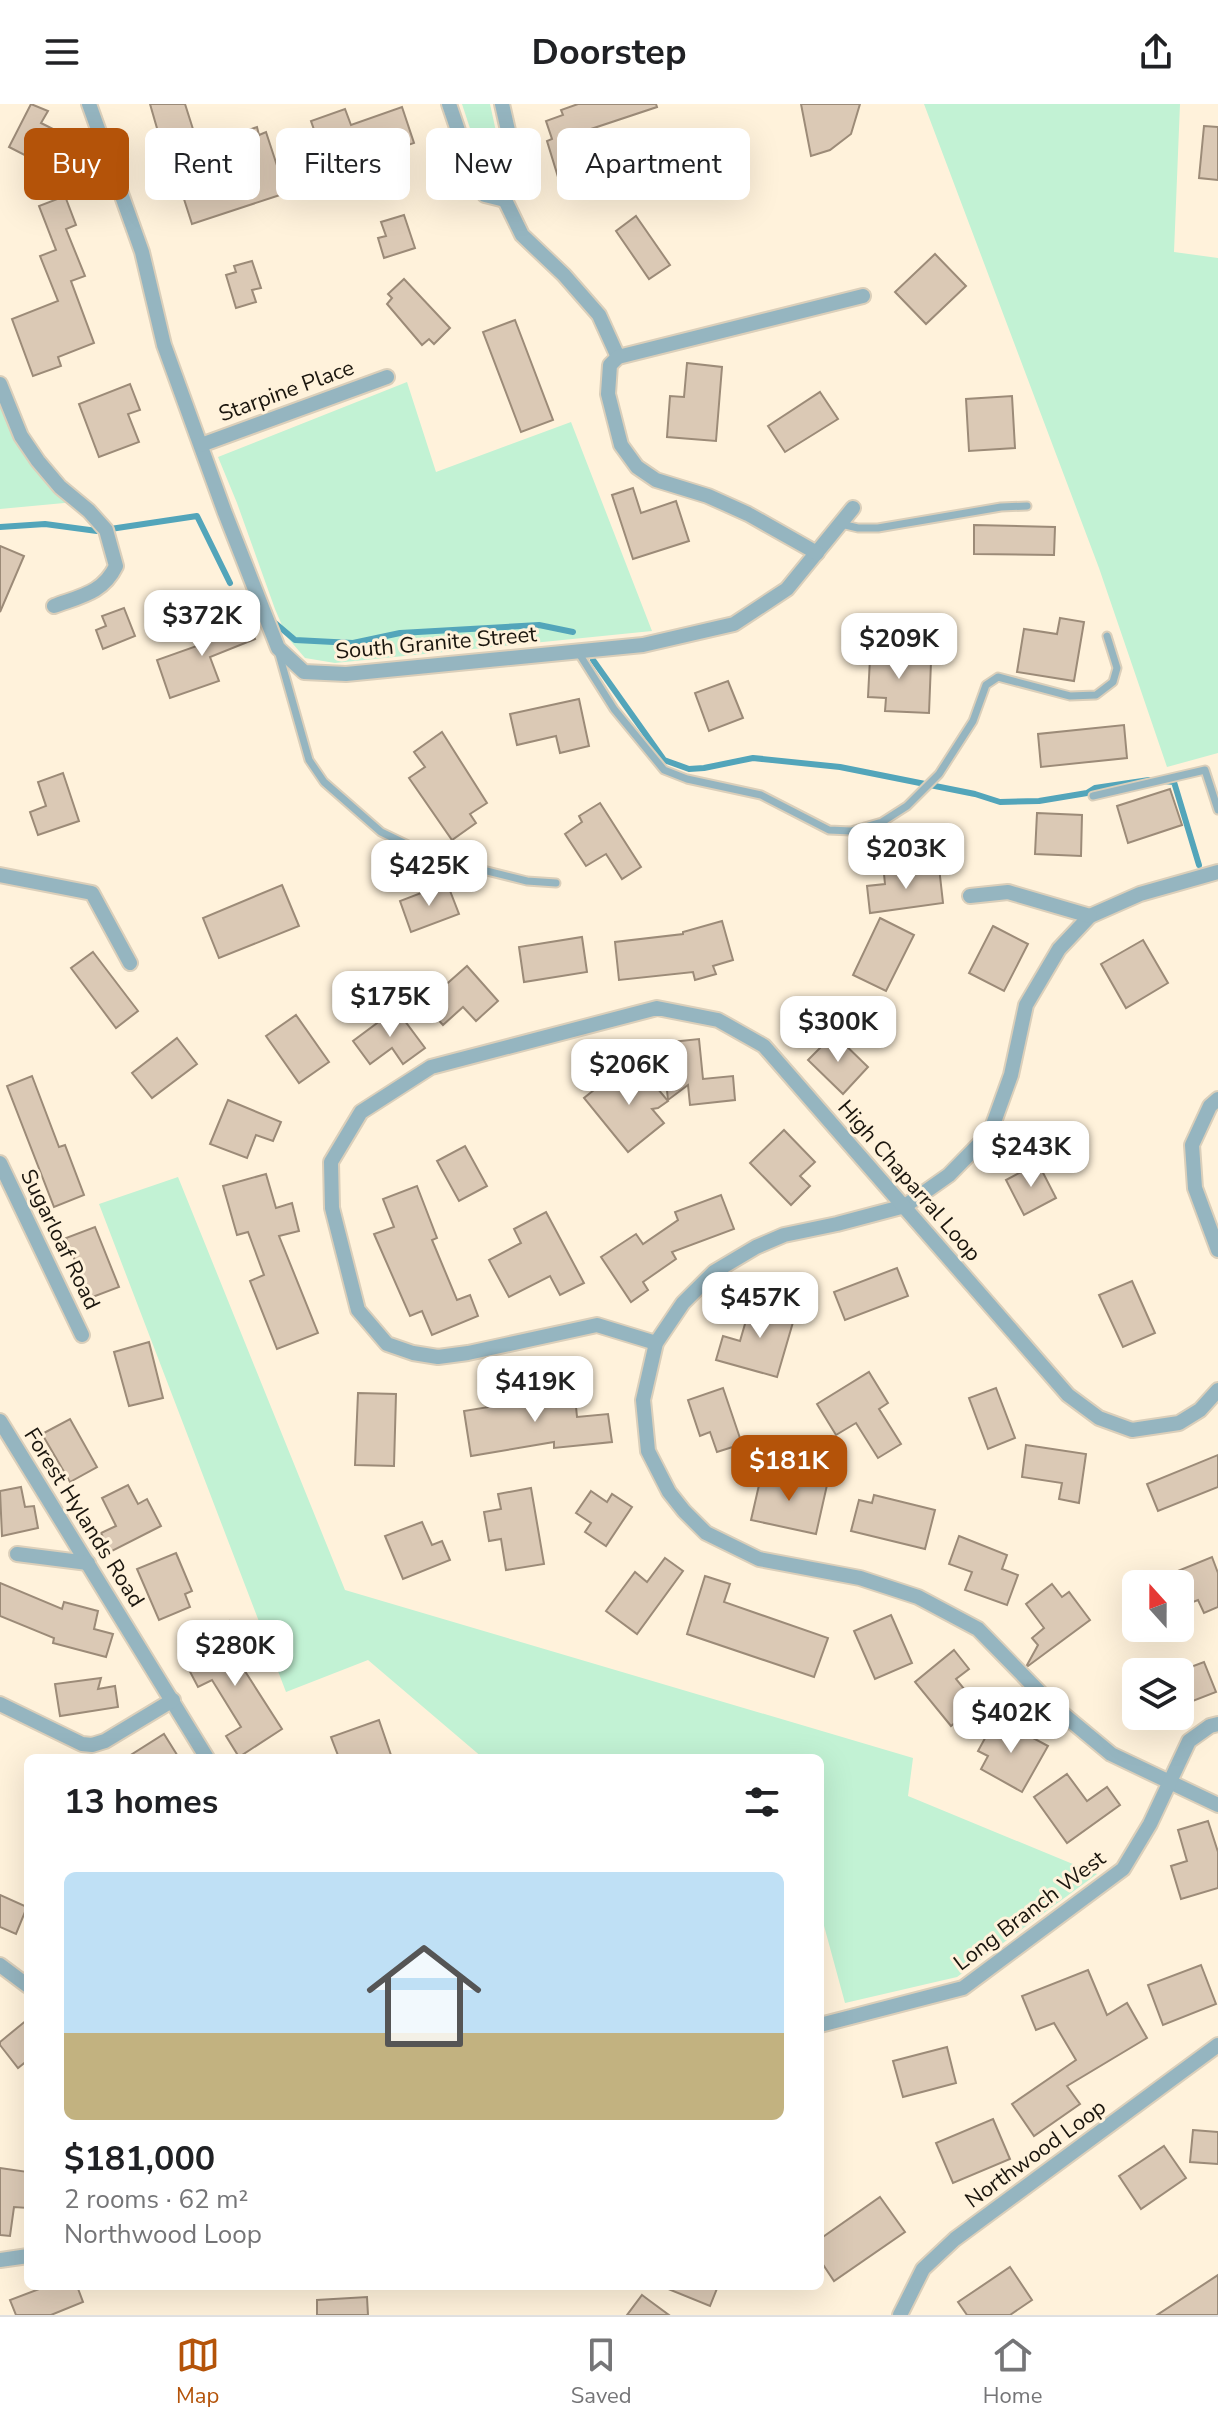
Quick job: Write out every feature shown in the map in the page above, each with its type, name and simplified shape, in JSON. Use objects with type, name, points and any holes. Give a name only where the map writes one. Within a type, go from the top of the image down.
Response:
[{"type":"street","points":[[89,104],[142,252],[164,345],[278,648]]},
{"type":"street","points":[[449,104],[457,128]]},
{"type":"street","points":[[502,104],[507,128]]},
{"type":"street","points":[[505,200],[522,235],[564,275],[599,315],[618,357]]},
{"type":"street","points":[[817,553],[748,514],[708,496],[656,480],[637,467],[621,445],[608,394],[610,365],[618,357],[863,296]]},
{"type":"street","name":"Starpine Place","points":[[201,445],[387,377]]},
{"type":"street","points":[[0,384],[21,436],[60,487],[89,511],[108,535],[116,566],[108,582],[91,593],[54,606]]},
{"type":"street","name":"South Granite Street","points":[[278,648],[304,672],[346,674],[643,645],[734,624],[787,589],[853,508]]},
{"type":"street","points":[[1218,872],[1140,894],[1090,916],[1059,949],[1026,1005],[1011,1075],[990,1133],[949,1175],[905,1206],[784,1235],[756,1247],[714,1272],[683,1303],[656,1343],[643,1400],[648,1451],[669,1492],[706,1533],[759,1559],[860,1578],[918,1597],[954,1616],[978,1629],[1052,1705],[1111,1754],[1218,1805]]},
{"type":"street","points":[[0,875],[92,893],[130,963]]},
{"type":"street","points":[[970,896],[1008,892],[1090,916]]},
{"type":"street","name":"High Chaparral Loop","points":[[656,1343],[597,1325],[438,1357],[387,1344],[358,1310],[332,1208],[331,1162],[361,1112],[431,1067],[657,1008],[718,1020],[764,1046],[1068,1395],[1099,1418],[1132,1430],[1179,1423],[1200,1410],[1218,1390]]},
{"type":"street","points":[[1218,1099],[1210,1106],[1192,1145],[1195,1188],[1218,1250]]},
{"type":"street","name":"Sugarloaf Road","points":[[0,1163],[82,1335]]},
{"type":"street","name":"Forest Hylands Road","points":[[0,1421],[205,1754]]},
{"type":"street","points":[[17,1554],[88,1563]]},
{"type":"street","points":[[0,1704],[82,1744],[92,1745],[105,1741],[173,1700]]},
{"type":"street","name":"Long Branch West","points":[[824,2024],[963,1988],[1123,1869],[1150,1824],[1189,1741],[1218,1724]]},
{"type":"street","points":[[0,1965],[24,1983]]},
{"type":"street","name":"Northwood Loop","points":[[900,2315],[923,2269],[955,2239],[1218,2045]]},
{"type":"street","points":[[0,2260],[24,2257]]},
{"type":"lane","points":[[841,524],[878,528],[1001,507],[1027,506]]},
{"type":"lane","points":[[578,652],[614,709],[664,770],[687,779],[761,795],[829,830],[851,831],[882,822],[919,795],[939,774],[973,721],[986,685],[998,677],[1070,696],[1096,695],[1113,682],[1117,668],[1107,636]]},
{"type":"lane","points":[[278,648],[309,760],[324,782],[381,832],[435,858],[527,881],[556,883]]},
{"type":"lane","points":[[1093,796],[1205,770],[1218,810]]},
{"type":"green space","points":[[462,104],[490,104],[495,128],[470,128]]},
{"type":"green space","points":[[924,104],[1180,104],[1174,252],[1218,258],[1218,753],[1167,767],[1099,568]]},
{"type":"green space","points":[[407,382],[436,472],[571,422],[652,631],[335,663],[305,658],[287,637],[218,457]]},
{"type":"green space","points":[[0,400],[75,502],[0,509]]},
{"type":"green space","points":[[178,1177],[345,1590],[913,1758],[908,1796],[1097,1874],[957,1977],[845,2003],[824,1926],[824,1754],[478,1754],[368,1660],[286,1692],[99,1204]]},
{"type":"building","points":[[31,104],[48,111],[41,123],[51,128],[24,128],[24,155],[9,147]]},
{"type":"building","points":[[150,104],[185,104],[193,128],[157,128]]},
{"type":"building","points":[[578,104],[656,104],[657,107],[594,128],[557,128],[557,174],[547,141],[552,139],[546,121],[563,115],[561,110]]},
{"type":"building","points":[[801,104],[860,104],[851,134],[830,150],[811,156]]},
{"type":"building","points":[[402,107],[409,128],[313,128],[311,121],[345,109],[351,125]]},
{"type":"building","points":[[1204,126],[1218,127],[1218,180],[1199,178]]},
{"type":"building","points":[[266,132],[276,162],[276,196],[192,224],[184,200],[260,200],[260,135]]},
{"type":"building","points":[[55,200],[67,200],[76,225],[66,229],[85,276],[71,281],[94,343],[58,357],[61,366],[33,376],[12,319],[58,301],[40,256],[56,250],[39,206]]},
{"type":"building","points":[[404,215],[415,248],[384,258],[378,238],[386,236],[381,222]]},
{"type":"building","points":[[636,216],[670,265],[649,279],[616,231]]},
{"type":"building","points":[[935,254],[966,286],[926,324],[895,292]]},
{"type":"building","points":[[252,261],[261,288],[252,290],[256,302],[236,308],[226,275],[236,272],[234,266]]},
{"type":"building","points":[[404,279],[450,328],[434,344],[429,339],[422,345],[387,304],[392,298],[388,294]]},
{"type":"building","points":[[515,320],[553,420],[521,432],[483,332]]},
{"type":"building","points":[[687,363],[722,367],[716,441],[667,437],[670,396],[684,397]]},
{"type":"building","points":[[130,384],[140,410],[128,414],[139,442],[99,457],[79,404]]},
{"type":"building","points":[[820,392],[838,419],[785,452],[768,426]]},
{"type":"building","points":[[1012,396],[1015,448],[969,451],[966,399]]},
{"type":"building","points":[[633,488],[641,513],[676,501],[689,541],[633,559],[612,495]]},
{"type":"building","points":[[974,525],[1055,527],[1054,555],[974,554]]},
{"type":"building","points":[[0,546],[24,556],[0,612]]},
{"type":"building","points":[[124,608],[135,636],[103,649],[96,630],[106,626],[102,616]]},
{"type":"building","points":[[233,616],[239,631],[250,627],[255,639],[210,657],[219,681],[170,698],[157,660],[211,641],[205,626]]},
{"type":"building","points":[[1060,618],[1084,622],[1074,681],[1017,672],[1024,629],[1057,634]]},
{"type":"building","points":[[871,639],[890,640],[889,660],[931,662],[929,713],[885,711],[886,698],[868,697]]},
{"type":"building","points":[[728,681],[743,718],[709,731],[695,693]]},
{"type":"building","points":[[579,699],[589,746],[560,753],[556,736],[517,745],[510,714]]},
{"type":"building","points":[[1124,725],[1127,758],[1041,767],[1038,734]]},
{"type":"building","points":[[442,732],[487,803],[470,814],[476,823],[452,840],[409,778],[425,767],[414,752]]},
{"type":"building","points":[[63,773],[79,821],[38,835],[30,812],[46,806],[38,782]]},
{"type":"building","points":[[1170,789],[1182,825],[1128,843],[1117,806]]},
{"type":"building","points":[[600,803],[641,867],[622,879],[606,854],[586,866],[565,834],[582,822],[579,816]]},
{"type":"building","points":[[1037,813],[1082,815],[1081,856],[1035,854]]},
{"type":"building","points":[[939,867],[943,903],[870,913],[867,886],[885,884],[884,874]]},
{"type":"building","points":[[447,883],[459,914],[411,932],[400,901]]},
{"type":"building","points":[[282,885],[299,926],[219,958],[203,918]]},
{"type":"building","points":[[880,918],[914,935],[886,991],[853,975]]},
{"type":"building","points":[[722,921],[733,960],[713,966],[716,974],[695,980],[693,972],[619,980],[615,942],[683,934]]},
{"type":"building","points":[[993,926],[1028,944],[1004,991],[969,973]]},
{"type":"building","points":[[582,937],[587,972],[524,982],[519,947]]},
{"type":"building","points":[[1143,940],[1168,983],[1126,1008],[1101,964]]},
{"type":"building","points":[[93,952],[138,1011],[116,1028],[71,968]]},
{"type":"building","points":[[467,966],[498,1001],[476,1021],[463,1007],[443,1025],[424,1004]]},
{"type":"building","points":[[396,1009],[425,1048],[403,1064],[392,1048],[370,1064],[353,1041]]},
{"type":"building","points":[[296,1015],[329,1062],[299,1083],[266,1036]]},
{"type":"building","points":[[834,1034],[868,1067],[843,1094],[808,1060]]},
{"type":"building","points":[[177,1038],[197,1064],[152,1098],[132,1073]]},
{"type":"building","points":[[699,1039],[703,1079],[733,1076],[735,1100],[690,1105],[688,1085],[668,1100],[662,1043]]},
{"type":"building","points":[[638,1065],[668,1101],[652,1109],[664,1123],[628,1152],[584,1098],[604,1082],[610,1088]]},
{"type":"building","points":[[32,1076],[59,1147],[65,1145],[84,1195],[54,1207],[7,1086]]},
{"type":"building","points":[[228,1100],[281,1122],[273,1141],[256,1135],[247,1158],[210,1144]]},
{"type":"building","points":[[784,1130],[815,1162],[800,1176],[810,1186],[791,1205],[750,1163]]},
{"type":"building","points":[[465,1146],[487,1186],[459,1201],[437,1161]]},
{"type":"building","points":[[1038,1163],[1056,1198],[1024,1215],[1006,1180]]},
{"type":"building","points":[[266,1174],[276,1208],[292,1203],[299,1231],[279,1236],[318,1333],[277,1349],[250,1281],[264,1275],[248,1232],[237,1235],[223,1186]]},
{"type":"building","points":[[417,1186],[437,1238],[432,1240],[457,1300],[470,1295],[478,1316],[432,1335],[422,1311],[410,1316],[374,1234],[394,1227],[383,1199]]},
{"type":"building","points":[[721,1195],[734,1229],[672,1252],[676,1259],[643,1282],[648,1290],[631,1302],[601,1257],[636,1234],[643,1244],[678,1220],[675,1212]]},
{"type":"building","points":[[546,1212],[584,1283],[560,1295],[550,1276],[509,1297],[489,1260],[521,1243],[514,1229]]},
{"type":"building","points":[[95,1227],[119,1287],[90,1298],[66,1238]]},
{"type":"building","points":[[897,1268],[908,1296],[845,1320],[834,1292]]},
{"type":"building","points":[[1132,1281],[1155,1333],[1123,1347],[1099,1295]]},
{"type":"building","points":[[752,1300],[796,1312],[777,1377],[716,1360],[723,1336],[740,1341]]},
{"type":"building","points":[[149,1342],[163,1398],[129,1406],[114,1352]]},
{"type":"building","points":[[869,1372],[888,1403],[879,1409],[901,1444],[878,1458],[856,1423],[836,1435],[817,1404]]},
{"type":"building","points":[[574,1385],[577,1417],[608,1414],[612,1442],[554,1448],[554,1442],[471,1456],[464,1411],[549,1393],[548,1388]]},
{"type":"building","points":[[723,1388],[742,1444],[717,1452],[710,1432],[700,1436],[688,1400]]},
{"type":"building","points":[[996,1388],[1015,1438],[988,1449],[969,1398]]},
{"type":"building","points":[[358,1393],[396,1394],[394,1466],[355,1465]]},
{"type":"building","points":[[70,1419],[97,1467],[70,1482],[42,1434]]},
{"type":"building","points":[[1026,1445],[1086,1454],[1079,1503],[1059,1499],[1062,1483],[1022,1477]]},
{"type":"building","points":[[1218,1455],[1218,1487],[1158,1511],[1147,1484]]},
{"type":"building","points":[[762,1472],[827,1485],[816,1534],[751,1520]]},
{"type":"building","points":[[128,1485],[138,1504],[147,1499],[161,1526],[110,1552],[101,1533],[116,1526],[102,1498]]},
{"type":"building","points":[[21,1487],[25,1507],[34,1506],[38,1528],[2,1536],[0,1491]]},
{"type":"building","points":[[531,1488],[544,1564],[506,1570],[501,1539],[489,1541],[484,1512],[501,1509],[498,1494]]},
{"type":"building","points":[[591,1491],[607,1502],[612,1494],[632,1507],[606,1546],[585,1532],[591,1523],[576,1513]]},
{"type":"building","points":[[874,1495],[935,1510],[925,1549],[851,1531],[859,1500],[872,1503]]},
{"type":"building","points":[[422,1522],[432,1545],[442,1541],[450,1560],[403,1579],[385,1536]]},
{"type":"building","points":[[959,1536],[1007,1555],[1002,1569],[1018,1575],[1007,1605],[965,1590],[972,1572],[949,1564]]},
{"type":"building","points":[[176,1553],[192,1591],[185,1594],[190,1607],[159,1620],[137,1569]]},
{"type":"building","points":[[1212,1557],[1218,1573],[1218,1607],[1204,1613],[1198,1600],[1194,1602],[1194,1570],[1180,1570]]},
{"type":"building","points":[[665,1558],[683,1571],[637,1634],[606,1611],[635,1572],[647,1582]]},
{"type":"building","points":[[705,1576],[730,1584],[724,1602],[828,1638],[814,1677],[687,1634]]},
{"type":"building","points":[[0,1583],[62,1609],[64,1602],[98,1611],[94,1629],[113,1634],[106,1657],[53,1643],[54,1638],[0,1616]]},
{"type":"building","points":[[1052,1584],[1062,1597],[1069,1592],[1090,1620],[1028,1666],[1038,1645],[1032,1638],[1044,1628],[1026,1604]]},
{"type":"building","points":[[891,1615],[912,1663],[875,1679],[854,1631]]},
{"type":"building","points":[[229,1621],[249,1661],[241,1665],[282,1729],[244,1754],[237,1754],[226,1736],[241,1727],[212,1680],[198,1687],[187,1666],[208,1656],[198,1637]]},
{"type":"building","points":[[954,1650],[969,1669],[956,1679],[977,1705],[951,1726],[915,1682]]},
{"type":"building","points":[[1204,1662],[1216,1692],[1194,1701],[1194,1666]]},
{"type":"building","points":[[101,1678],[98,1689],[115,1686],[118,1707],[60,1716],[55,1684]]},
{"type":"building","points":[[996,1718],[1048,1746],[1022,1792],[981,1769],[988,1756],[978,1751]]},
{"type":"building","points":[[379,1720],[391,1754],[337,1754],[331,1737]]},
{"type":"building","points":[[164,1734],[176,1754],[132,1754]]},
{"type":"building","points":[[1067,1774],[1087,1801],[1107,1787],[1120,1805],[1067,1843],[1034,1797]]},
{"type":"building","points":[[1208,1821],[1218,1852],[1218,1888],[1181,1899],[1171,1866],[1187,1861],[1178,1830]]},
{"type":"building","points":[[0,1895],[24,1906],[16,1934],[0,1927]]},
{"type":"building","points":[[1201,1965],[1216,2004],[1163,2025],[1148,1985]]},
{"type":"building","points":[[1088,1970],[1107,2015],[1127,2003],[1147,2038],[1067,2086],[1080,2104],[1034,2136],[1012,2104],[1076,2060],[1054,2023],[1036,2030],[1022,1996]]},
{"type":"building","points":[[24,2022],[24,2063],[18,2068],[0,2042]]},
{"type":"building","points":[[947,2047],[956,2083],[903,2097],[893,2061]]},
{"type":"building","points":[[993,2119],[1010,2159],[953,2183],[936,2143]]},
{"type":"building","points":[[1193,2130],[1218,2132],[1218,2164],[1190,2162]]},
{"type":"building","points":[[1164,2146],[1186,2178],[1141,2209],[1119,2176]]},
{"type":"building","points":[[0,2168],[24,2171],[24,2208],[14,2207],[10,2236],[0,2235]]},
{"type":"building","points":[[880,2197],[905,2232],[834,2281],[824,2266],[824,2236]]},
{"type":"building","points":[[1010,2267],[1032,2300],[1010,2315],[967,2315],[958,2302]]},
{"type":"building","points":[[1218,2275],[1218,2315],[1157,2315]]},
{"type":"building","points":[[36,2290],[78,2290],[83,2302],[51,2315],[16,2315],[10,2300]]},
{"type":"building","points":[[671,2290],[716,2290],[710,2306]]},
{"type":"building","points":[[642,2295],[650,2301],[669,2315],[627,2315]]},
{"type":"building","points":[[367,2297],[368,2315],[317,2315],[317,2300]]},
{"type":"waterway","points":[[0,527],[45,524],[97,531],[197,516],[230,583]]},
{"type":"waterway","points":[[275,623],[295,640],[353,643],[400,633],[539,625],[573,632]]},
{"type":"waterway","points":[[593,660],[664,760],[689,769],[753,758],[840,767],[975,794],[1000,802],[1039,801],[1149,780]]},
{"type":"waterway","points":[[1164,781],[1174,782],[1199,865]]}]
